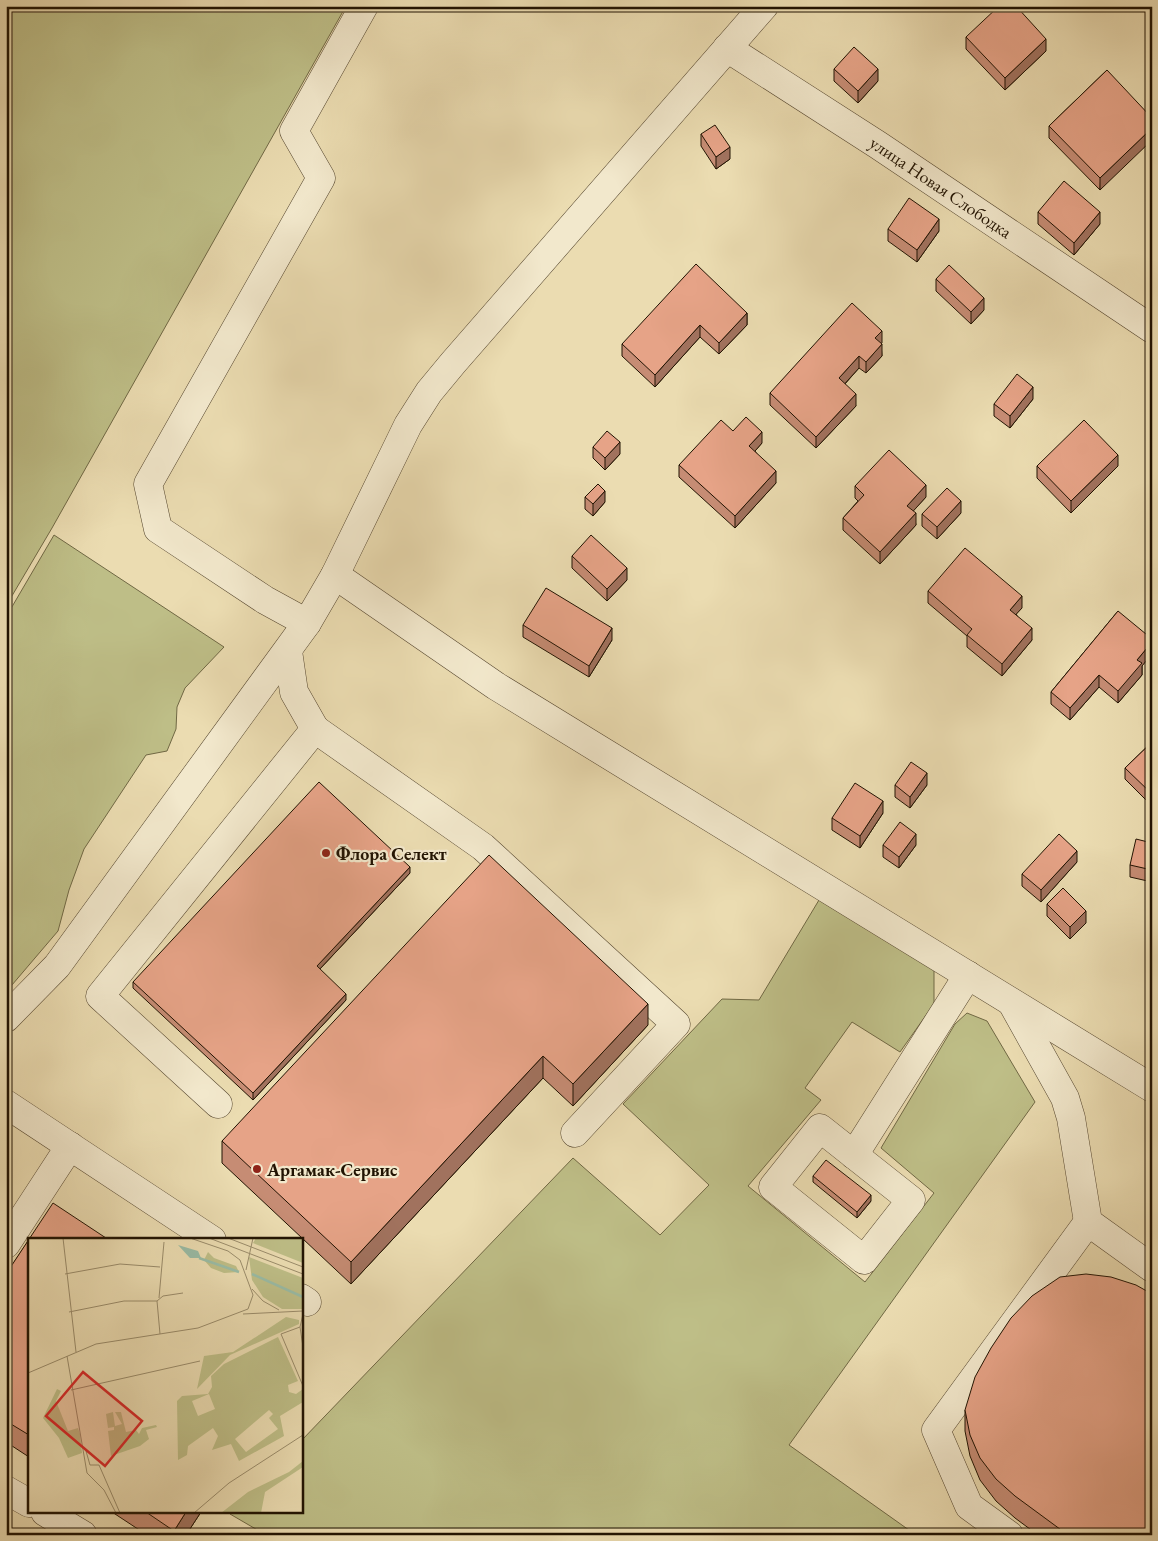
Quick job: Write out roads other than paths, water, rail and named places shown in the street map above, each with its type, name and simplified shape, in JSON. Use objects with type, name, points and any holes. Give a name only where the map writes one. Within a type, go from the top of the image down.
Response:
[{"type":"street","points":[[307,623],[265,600],[158,530],[148,484],[321,178],[294,131],[364,6]]},
{"type":"street","points":[[8,1020],[57,966],[307,623],[335,575],[408,425],[430,392],[453,363],[764,6]]},
{"type":"street","name":"улица Новая Слободка","points":[[727,48],[878,145],[1152,329]]},
{"type":"street","points":[[335,575],[496,686],[1152,1088]]},
{"type":"street","points":[[288,650],[294,692],[315,729],[482,847],[676,1024],[574,1133]]},
{"type":"street","points":[[218,1104],[100,996],[315,729]]},
{"type":"street","points":[[854,1155],[968,975]]},
{"type":"street","points":[[1010,1001],[1065,1098],[1071,1118],[1088,1222],[1152,1268]]},
{"type":"street","points":[[6,1104],[209,1238]]},
{"type":"street","points":[[820,1128],[854,1155],[911,1200],[864,1260],[773,1186],[820,1128]]},
{"type":"street","points":[[6,1244],[70,1146]]},
{"type":"street","points":[[1009,1535],[969,1506],[936,1430],[1088,1222]]},
{"type":"street","points":[[6,1490],[28,1502]]},
{"type":"street","points":[[48,1514],[84,1535]]},
{"type":"place","name":"Флора Селект","points":[[326,853]]},
{"type":"place","name":"Аргамак-Сервис","points":[[257,1169]]}]
